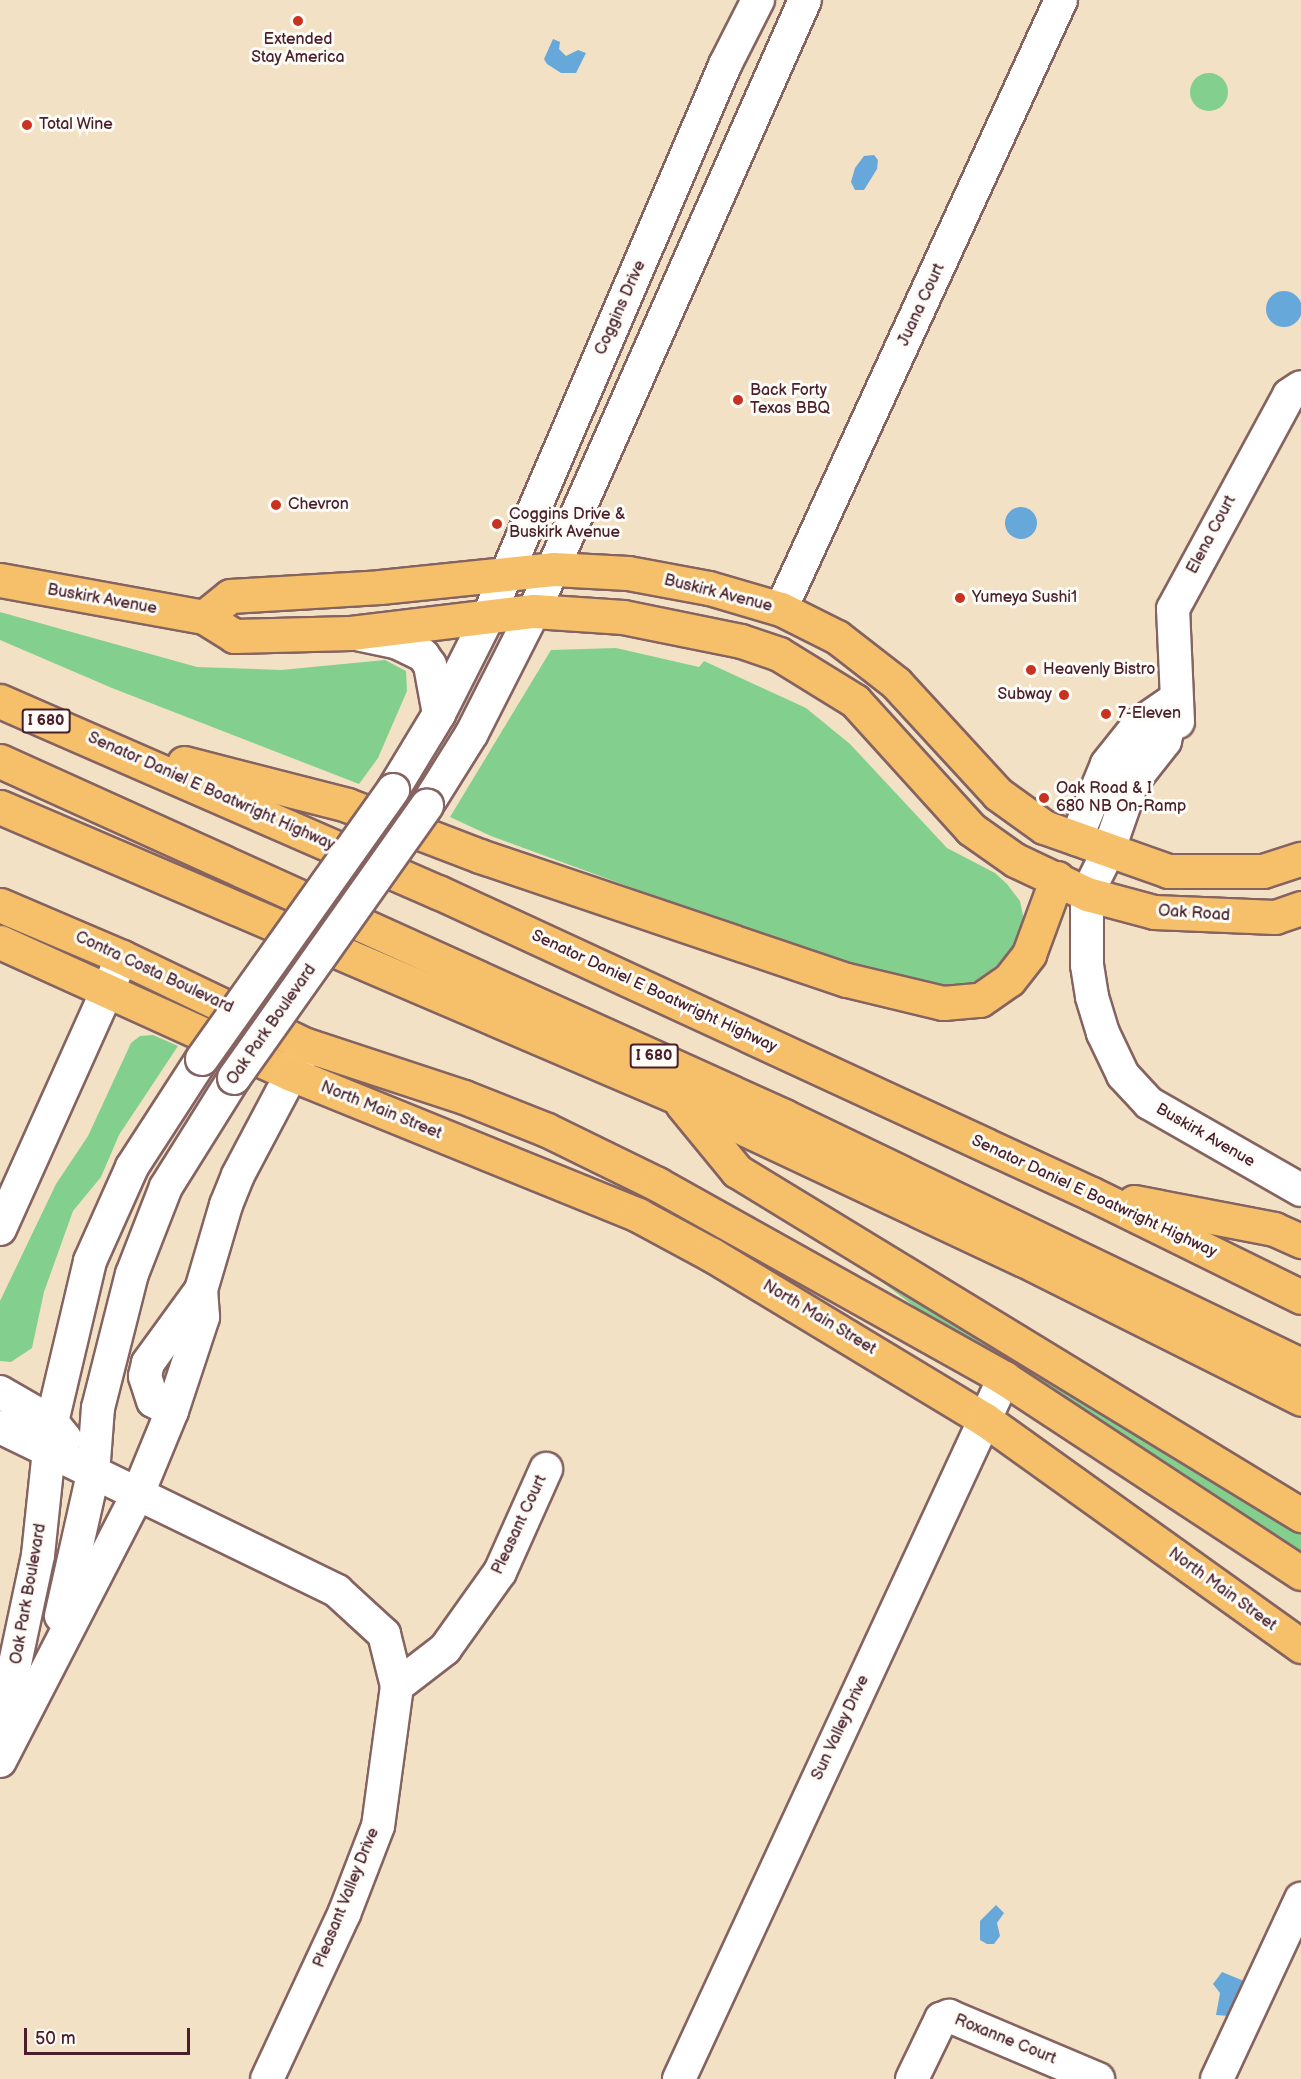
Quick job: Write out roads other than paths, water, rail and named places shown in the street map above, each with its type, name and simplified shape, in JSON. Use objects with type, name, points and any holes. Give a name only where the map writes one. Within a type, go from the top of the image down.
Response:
[{"type":"main road","name":"Buskirk Avenue","points":[[204,617],[230,596],[553,569],[628,573],[709,588],[781,609],[837,638],[896,683],[998,794],[1044,827],[1108,852]]},
{"type":"main road","name":"Buskirk Avenue","points":[[0,580],[204,617],[234,636],[351,633],[534,610],[623,617],[741,640],[779,654],[855,701],[971,829],[1015,860],[1087,894]]},
{"type":"main road","name":"Senator Daniel E Boatwright Highway","points":[[0,701],[438,892],[1092,1194],[1301,1297]]},
{"type":"main road","points":[[91,740],[348,805],[480,856],[847,980],[943,1003],[981,1000],[1009,980],[1029,954],[1057,879],[1076,839]]},
{"type":"main road","name":"I 680","points":[[0,761],[784,1116],[1301,1365]]},
{"type":"main road","name":"I 680","points":[[0,807],[677,1098],[1024,1260],[1301,1399]]},
{"type":"main road","points":[[1108,852],[1168,871],[1263,871],[1301,860]]},
{"type":"main road","name":"Oak Road","points":[[1087,894],[1154,912],[1210,917],[1275,917],[1301,908]]},
{"type":"main road","name":"Contra Costa Boulevard","points":[[0,905],[122,957],[306,1046]]},
{"type":"main road","name":"Contra Costa Boulevard","points":[[0,942],[108,989],[291,1074]]},
{"type":"main road","points":[[306,1046],[464,1097],[547,1130],[657,1184],[1004,1378],[1301,1573]]},
{"type":"main road","name":"North Main Street","points":[[291,1074],[638,1215],[819,1316],[984,1419],[1301,1646]]},
{"type":"main road","points":[[677,1098],[737,1171],[1301,1515]]},
{"type":"main road","points":[[1092,1194],[1274,1229],[1301,1241]]},
{"type":"street","name":"Coggins Drive","points":[[488,617],[725,65],[758,0]]},
{"type":"street","points":[[534,610],[805,0]]},
{"type":"street","name":"Juana Court","points":[[781,609],[1061,0]]},
{"type":"street","name":"Elena Court","points":[[1108,852],[1136,778],[1166,741],[1174,700],[1173,609],[1289,395],[1301,387]]},
{"type":"street","name":"Oak Park Boulevard","points":[[52,1659],[93,1474],[98,1408],[116,1328],[149,1226],[166,1186],[234,1078],[427,805],[472,733],[534,610]]},
{"type":"street","name":"Oak Park Boulevard","points":[[0,1734],[38,1555],[50,1437],[90,1261],[110,1211],[164,1113],[393,790],[438,714],[488,617]]},
{"type":"street","points":[[351,633],[396,642],[423,655],[430,665],[438,714]]},
{"type":"street","points":[[1076,839],[1107,764],[1138,725],[1174,700]]},
{"type":"street","name":"Buskirk Avenue","points":[[1108,852],[1087,894],[1087,965],[1092,997],[1103,1033],[1123,1075],[1149,1103],[1176,1122],[1301,1190]]},
{"type":"street","points":[[0,1229],[122,957]]},
{"type":"street","name":"Oak Park Boulevard","points":[[0,1761],[137,1496],[172,1411],[153,1401],[145,1376],[148,1363],[201,1290],[238,1175],[306,1046]]},
{"type":"street","name":"Sun Valley Drive","points":[[679,2079],[1004,1378]]},
{"type":"street","points":[[0,1392],[93,1474],[137,1496]]},
{"type":"street","points":[[0,1427],[50,1437]]},
{"type":"street","name":"Pleasant Court","points":[[397,1686],[444,1649],[500,1572],[546,1469]]},
{"type":"street","name":"Pleasant Valley Drive","points":[[137,1496],[337,1591],[384,1634],[397,1686],[378,1826],[344,1914],[267,2079]]},
{"type":"street","points":[[1217,2079],[1301,1899]]},
{"type":"street","name":"Roxanne Court","points":[[912,2079],[941,2019],[949,2016],[1098,2079]]},
{"type":"water","points":[[553,39],[560,42],[559,49],[566,56],[578,50],[586,53],[576,73],[561,73],[547,64],[544,59]]},
{"type":"water","points":[[874,155],[878,160],[877,169],[864,190],[855,190],[851,182],[855,168],[864,156]]},
{"type":"water","points":[[1284,291],[1297,296],[1302,309],[1297,322],[1284,327],[1271,322],[1266,309],[1271,296]]},
{"type":"water","points":[[1021,507],[1032,512],[1037,523],[1032,534],[1021,539],[1010,534],[1005,523],[1010,512]]},
{"type":"water","points":[[996,1905],[1004,1913],[997,1923],[1000,1936],[994,1944],[987,1944],[980,1940],[980,1921]]},
{"type":"water","points":[[1222,1972],[1244,1981],[1229,2016],[1216,2015],[1220,1993],[1213,1984]]},
{"type":"place","name":"Extended Stay America","points":[[298,21]]},
{"type":"place","name":"Total Wine","points":[[27,125]]},
{"type":"place","name":"Back Forty Texas BBQ","points":[[738,400]]},
{"type":"place","name":"Chevron","points":[[276,505]]},
{"type":"place","name":"Coggins Drive & Buskirk Avenue","points":[[497,524]]},
{"type":"place","name":"Yumeya Sushi1","points":[[960,598]]},
{"type":"place","name":"Heavenly Bistro","points":[[1031,670]]},
{"type":"place","name":"Subway","points":[[1064,695]]},
{"type":"place","name":"7-Eleven","points":[[1106,714]]},
{"type":"place","name":"Oak Road & I 680 NB On-Ramp","points":[[1044,798]]}]
